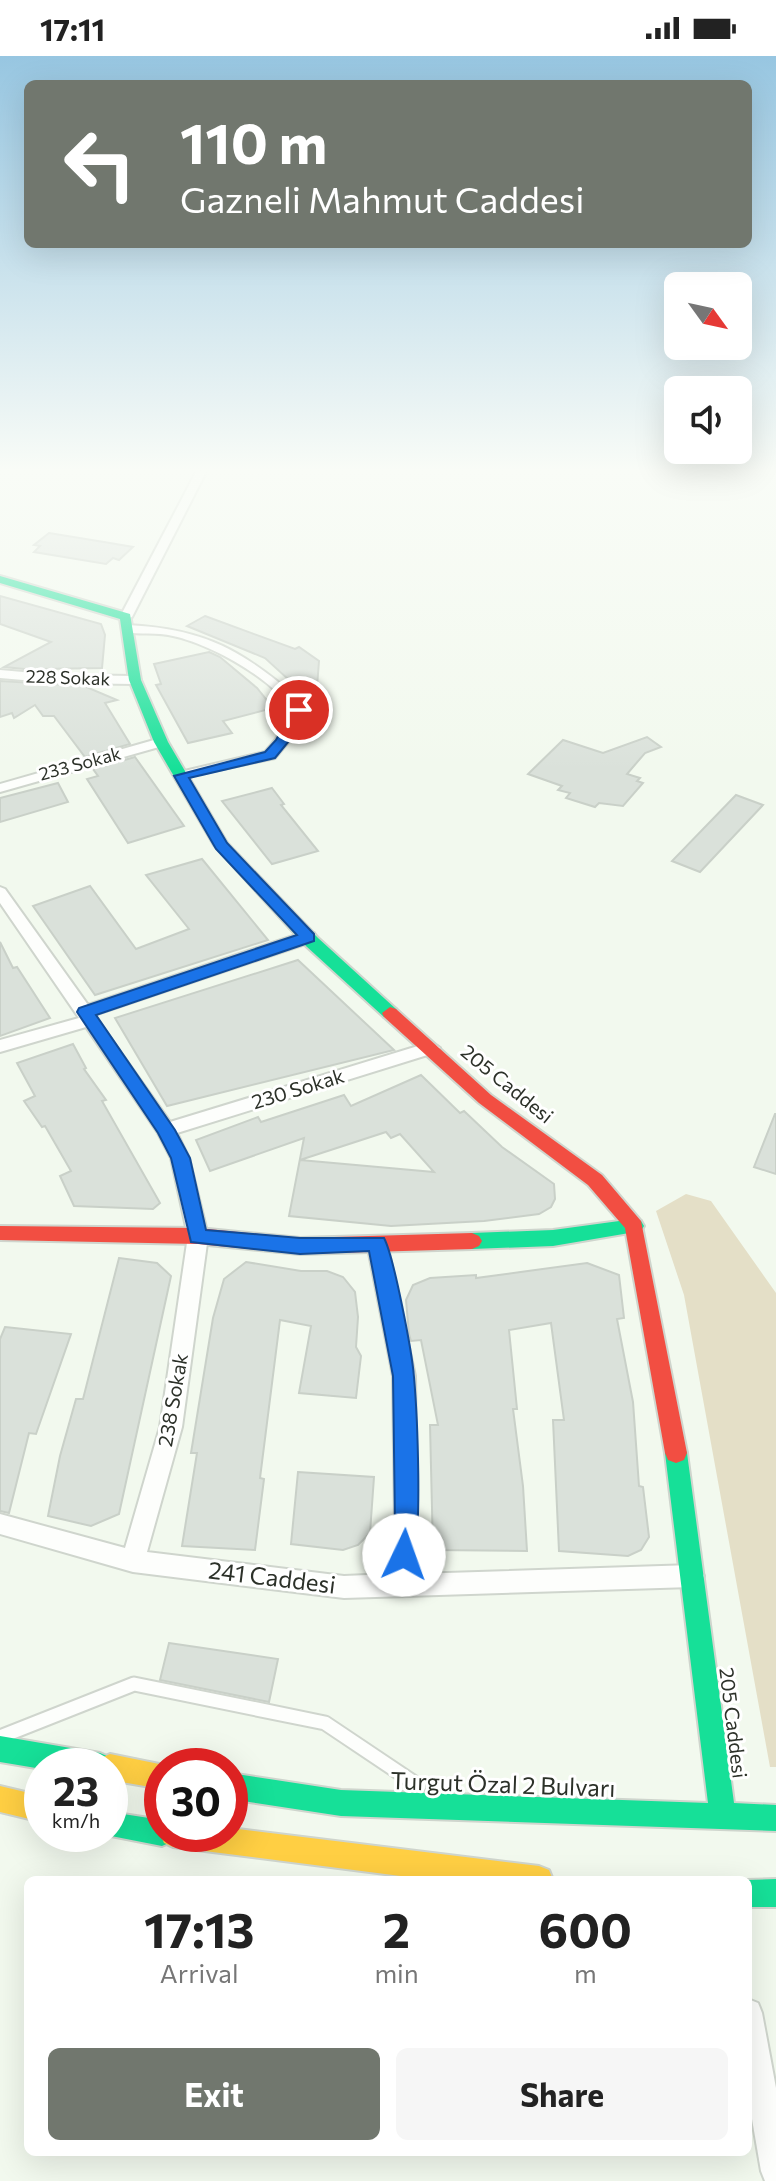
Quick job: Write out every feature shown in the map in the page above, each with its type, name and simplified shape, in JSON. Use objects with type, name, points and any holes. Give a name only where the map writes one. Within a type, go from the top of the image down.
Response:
[{"type":"main road","points":[[0,579],[127,623]]},
{"type":"main road","name":"205 Caddesi","points":[[127,623],[135,680],[161,742],[221,845],[308,937],[485,1099],[595,1180],[634,1226],[678,1465],[723,1816]]},
{"type":"main road","points":[[0,1234],[198,1236],[300,1246],[553,1238],[634,1226]]},
{"type":"main road","points":[[0,1749],[24,1753]]},
{"type":"main road","name":"Turgut Özal 2 Bulvarı","points":[[248,1789],[341,1803],[776,1818]]},
{"type":"main road","points":[[0,1799],[24,1805]]},
{"type":"main road","points":[[248,1843],[507,1876]]},
{"type":"main road","points":[[752,1893],[776,1893]]},
{"type":"street","points":[[152,571],[127,623],[198,640],[255,669],[299,710],[282,741],[270,755],[181,776]]},
{"type":"street","name":"228 Sokak","points":[[0,674],[58,679],[135,680]]},
{"type":"street","name":"233 Sokak","points":[[0,788],[161,742]]},
{"type":"street","points":[[2,897],[166,1130],[180,1158],[198,1236]]},
{"type":"street","points":[[0,1046],[308,937]]},
{"type":"street","name":"230 Sokak","points":[[166,1130],[431,1048]]},
{"type":"street","name":"238 Sokak","points":[[133,1561],[171,1427],[198,1236]]},
{"type":"street","points":[[377,1243],[404,1376],[406,1525],[401,1585]]},
{"type":"street","name":"241 Caddesi","points":[[0,1524],[133,1561],[344,1587],[692,1576]]},
{"type":"street","points":[[752,2036],[776,2171]]},
{"type":"lane","points":[[0,1737],[134,1684],[325,1723],[452,1808]]},
{"type":"shaded area","points":[[686,1194],[711,1201],[776,1293],[776,1767],[770,1767],[684,1295],[656,1211]]},
{"type":"building","points":[[0,596],[101,624],[105,635],[102,668],[42,669],[45,671],[4,667],[51,642],[0,624]]},
{"type":"building","points":[[205,616],[295,649],[299,647],[319,661],[317,687],[301,691],[265,658],[187,626]]},
{"type":"building","points":[[209,652],[220,657],[257,688],[273,708],[223,721],[232,733],[188,743],[156,685],[161,684],[154,664]]},
{"type":"building","points":[[0,681],[84,686],[117,700],[105,703],[130,744],[85,757],[54,716],[43,716],[35,705],[14,718],[12,713],[0,717]]},
{"type":"building","points":[[647,737],[661,747],[645,753],[627,774],[640,778],[637,781],[643,783],[623,806],[599,803],[595,807],[566,798],[570,793],[558,790],[562,786],[528,774],[563,740],[603,753]]},
{"type":"building","points":[[135,757],[184,826],[128,843],[87,779],[98,776],[93,769]]},
{"type":"building","points":[[58,783],[68,802],[0,822],[0,798]]},
{"type":"building","points":[[272,788],[284,804],[281,805],[318,851],[272,864],[222,801]]},
{"type":"building","points":[[736,795],[763,805],[700,872],[672,861]]},
{"type":"building","points":[[202,859],[268,940],[95,995],[33,906],[90,886],[136,949],[189,929],[146,875]]},
{"type":"building","points":[[0,942],[13,968],[17,967],[50,1018],[0,1036]]},
{"type":"building","points":[[298,960],[394,1050],[167,1106],[115,1018]]},
{"type":"building","points":[[73,1044],[160,1203],[153,1209],[74,1206],[60,1176],[71,1171],[45,1126],[42,1127],[24,1101],[35,1096],[17,1063]]},
{"type":"building","points":[[421,1075],[460,1113],[464,1111],[502,1147],[554,1184],[555,1199],[551,1207],[539,1214],[484,1221],[391,1226],[289,1216],[304,1138],[210,1171],[196,1140],[258,1117],[261,1122],[344,1095],[351,1106]],"holes":[[[386,1132],[391,1138],[400,1134],[434,1172],[300,1160]]]},
{"type":"building","points":[[776,1114],[776,1174],[754,1167]]},
{"type":"building","points":[[119,1258],[157,1263],[171,1276],[119,1514],[91,1526],[48,1516],[60,1456],[76,1399],[83,1399]]},
{"type":"building","points":[[246,1262],[301,1271],[327,1271],[343,1277],[355,1292],[358,1317],[356,1347],[361,1356],[356,1398],[299,1393],[311,1326],[280,1320],[260,1478],[264,1479],[255,1550],[182,1546],[197,1453],[191,1453],[213,1318],[224,1279]]},
{"type":"building","points":[[587,1263],[619,1275],[624,1318],[617,1319],[633,1402],[639,1486],[643,1487],[649,1537],[641,1550],[628,1556],[559,1551],[553,1420],[564,1420],[551,1323],[509,1330],[517,1409],[513,1409],[527,1551],[433,1550],[430,1425],[438,1425],[421,1340],[411,1341],[409,1334],[406,1300],[413,1285],[430,1278],[476,1275],[476,1278]]},
{"type":"building","points":[[5,1327],[71,1334],[36,1434],[29,1433],[9,1513],[0,1511],[0,1339]]},
{"type":"building","points":[[298,1472],[374,1477],[370,1533],[358,1545],[343,1550],[291,1544]]},
{"type":"building","points":[[169,1643],[278,1659],[269,1702],[160,1680]]},
{"type":"traffic: fast","points":[[0,579],[126,617],[135,680],[161,742],[221,845],[312,942],[390,1013]]},
{"type":"traffic: fast","points":[[472,1241],[553,1238],[634,1226]]},
{"type":"traffic: fast","points":[[676,1453],[723,1816]]},
{"type":"traffic: fast","points":[[0,1749],[24,1753]]},
{"type":"traffic: fast","points":[[248,1789],[341,1803],[776,1818]]},
{"type":"traffic: fast","points":[[128,1828],[144,1830]]},
{"type":"traffic: fast","points":[[752,1893],[776,1893]]},
{"type":"traffic: slow","points":[[128,1770],[144,1773]]},
{"type":"traffic: slow","points":[[0,1799],[24,1805]]},
{"type":"traffic: slow","points":[[248,1843],[507,1876]]},
{"type":"traffic: jam","points":[[390,1013],[485,1099],[595,1180],[634,1226],[676,1453]]},
{"type":"traffic: jam","points":[[0,1233],[198,1236],[300,1246],[472,1241]]},
{"type":"route","points":[[299,710],[282,741],[270,755],[181,776],[221,845],[308,937],[85,1012],[166,1130],[180,1158],[198,1236],[300,1246],[377,1243],[404,1376],[404,1555]]}]
